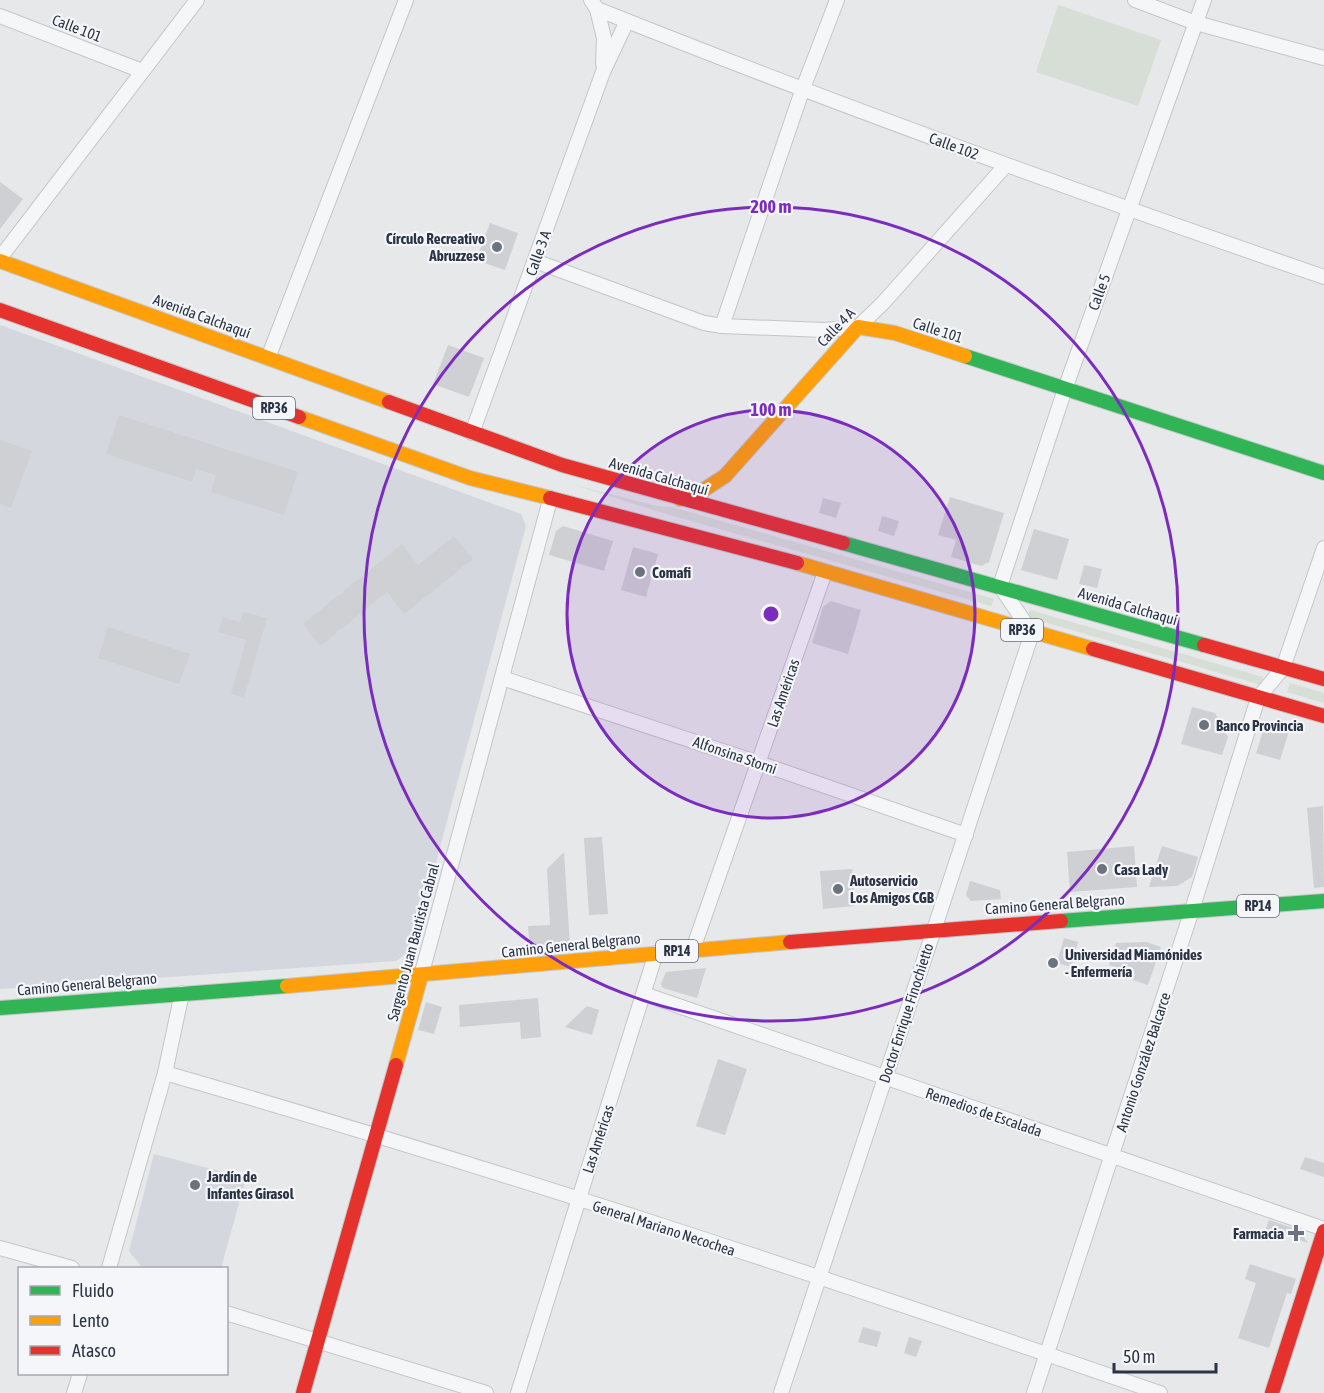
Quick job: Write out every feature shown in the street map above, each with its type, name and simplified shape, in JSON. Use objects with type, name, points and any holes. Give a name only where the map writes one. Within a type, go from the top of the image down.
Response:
[{"type":"main road","name":"Avenida Calchaquí","points":[[0,259],[472,433],[590,474],[1000,586],[1324,680]]},
{"type":"main road","name":"RP36","points":[[0,310],[470,478],[555,489],[825,572],[1324,716]]},
{"type":"main road","name":"Calle 101","points":[[858,327],[896,333],[1324,473]]},
{"type":"main road","name":"Calle 4 A","points":[[680,499],[702,491],[725,476],[858,327]]},
{"type":"main road","points":[[555,489],[590,474]]},
{"type":"main road","name":"Camino General Belgrano","points":[[0,1008],[421,976],[693,949],[1324,901]]},
{"type":"main road","name":"Sargento Juan Bautista Cabral","points":[[303,1393],[421,976]]},
{"type":"main road","points":[[1299,1314],[1324,1230]]},
{"type":"main road","points":[[1272,1393],[1324,1245]]},
{"type":"main road","points":[[1299,1314],[1324,1263]]},
{"type":"street","points":[[0,259],[197,0]]},
{"type":"street","points":[[268,358],[406,0]]},
{"type":"street","points":[[722,326],[802,91],[837,0]]},
{"type":"street","points":[[1135,0],[1196,23],[1324,58]]},
{"type":"street","name":"Calle 5","points":[[1000,586],[1065,388],[1204,0]]},
{"type":"street","name":"Calle 102","points":[[594,5],[627,21],[802,91],[1129,210],[1324,277]]},
{"type":"street","name":"Calle 3 A","points":[[594,5],[604,38],[603,72]]},
{"type":"street","name":"Calle 101","points":[[0,16],[142,71]]},
{"type":"street","name":"Calle 3 A","points":[[472,433],[603,72],[627,21]]},
{"type":"street","name":"Calle 4 A","points":[[858,327],[883,303],[1006,165]]},
{"type":"street","name":"Calle 101","points":[[535,261],[704,323],[722,326],[824,330],[858,327]]},
{"type":"street","name":"Sargento Juan Bautista Cabral","points":[[421,976],[555,489]]},
{"type":"street","points":[[1283,668],[1324,548]]},
{"type":"street","name":"Las Américas","points":[[693,949],[825,572]]},
{"type":"street","points":[[1000,586],[1032,633]]},
{"type":"street","name":"Doctor Enrique Finochietto","points":[[781,1393],[1032,633]]},
{"type":"street","name":"Antonio González Balcarce","points":[[1034,1393],[1192,910],[1258,698],[1283,668]]},
{"type":"street","name":"Alfonsina Storni","points":[[502,678],[759,763],[966,836]]},
{"type":"street","name":"Las Américas","points":[[518,1393],[656,953]]},
{"type":"street","points":[[110,1267],[165,1073],[182,993]]},
{"type":"street","name":"Remedios de Escalada","points":[[644,994],[1324,1230]]},
{"type":"street","name":"General Mariano Necochea","points":[[165,1073],[376,1134],[818,1277],[1160,1393]]},
{"type":"street","points":[[0,1248],[65,1267]]},
{"type":"street","points":[[228,1314],[486,1393]]},
{"type":"street","points":[[74,1393],[80,1375]]},
{"type":"shaded area","points":[[1058,5],[1161,40],[1138,106],[1036,72]]},
{"type":"shaded area","points":[[0,325],[521,514],[526,526],[413,948],[396,961],[0,989]]},
{"type":"shaded area","points":[[575,485],[657,506],[672,507],[994,599],[991,606],[656,511]]},
{"type":"shaded area","points":[[1030,610],[1263,677],[1261,685],[1027,617]]},
{"type":"shaded area","points":[[1290,683],[1324,693],[1324,703],[1287,692]]},
{"type":"shaded area","points":[[154,1154],[246,1178],[221,1267],[144,1267],[129,1251]]},
{"type":"building","points":[[0,182],[23,199],[0,229]]},
{"type":"building","name":"Círculo Recreativo Abruzzese","points":[[490,223],[518,233],[505,270],[476,260]]},
{"type":"building","points":[[448,345],[484,358],[469,397],[433,384]]},
{"type":"building","points":[[119,415],[298,472],[284,515],[211,492],[216,475],[196,469],[192,482],[106,454]]},
{"type":"building","points":[[0,440],[32,451],[11,508],[0,504]]},
{"type":"building","points":[[950,497],[1004,513],[989,562],[981,566],[951,557],[956,540],[938,535]]},
{"type":"building","points":[[823,498],[841,503],[836,518],[819,513]]},
{"type":"building","points":[[882,516],[899,521],[894,536],[878,531]]},
{"type":"building","points":[[563,526],[613,541],[604,571],[549,555],[556,531]]},
{"type":"building","points":[[1034,529],[1069,539],[1057,580],[1021,570]]},
{"type":"building","points":[[454,536],[473,559],[404,614],[387,592],[320,646],[303,624],[402,544],[418,565]]},
{"type":"building","name":"Comafi","points":[[633,547],[658,554],[646,597],[621,590]]},
{"type":"building","points":[[1084,565],[1102,569],[1097,588],[1079,584]]},
{"type":"building","points":[[831,601],[861,610],[848,654],[812,643],[823,607]]},
{"type":"building","points":[[243,612],[267,618],[244,698],[231,694],[246,640],[218,632],[223,617],[240,622]]},
{"type":"building","points":[[108,627],[190,654],[179,684],[98,658]]},
{"type":"building","name":"Banco Provincia","points":[[1192,707],[1215,713],[1228,737],[1222,755],[1181,744]]},
{"type":"building","points":[[1270,722],[1290,728],[1280,760],[1256,753],[1265,725]]},
{"type":"building","points":[[1323,806],[1324,887],[1314,888],[1307,808]]},
{"type":"building","points":[[602,837],[608,914],[589,915],[584,838]]},
{"type":"building","name":"Casa Lady","points":[[1134,846],[1137,887],[1070,892],[1067,852]]},
{"type":"building","points":[[1162,846],[1198,857],[1192,877],[1177,886],[1149,887]]},
{"type":"building","points":[[564,852],[570,947],[530,950],[528,926],[550,925],[547,869]]},
{"type":"building","name":"Autoservicio Los Amigos CGB","points":[[852,869],[855,906],[823,909],[820,871]]},
{"type":"building","points":[[970,881],[1000,890],[1001,899],[971,901],[966,895]]},
{"type":"building","points":[[1064,938],[1078,942],[1071,967],[1057,963]]},
{"type":"building","points":[[1146,942],[1161,947],[1148,985],[1133,980],[1135,974],[1109,965],[1116,943]]},
{"type":"building","points":[[706,968],[697,998],[663,988],[661,984],[666,972]]},
{"type":"building","points":[[538,998],[541,1037],[521,1039],[520,1022],[460,1027],[459,1005]]},
{"type":"building","points":[[426,1002],[442,1007],[434,1034],[418,1030]]},
{"type":"building","points":[[587,1006],[599,1010],[592,1035],[565,1027]]},
{"type":"building","points":[[718,1059],[747,1069],[725,1135],[696,1126]]},
{"type":"building","points":[[1305,1157],[1324,1163],[1324,1177],[1300,1169]]},
{"type":"building","points":[[1269,1220],[1299,1230],[1308,1243],[1278,1233],[1275,1240],[1263,1236]]},
{"type":"building","points":[[1250,1264],[1296,1279],[1291,1294],[1287,1293],[1269,1348],[1238,1338],[1256,1283],[1245,1279]]},
{"type":"building","points":[[863,1327],[881,1332],[877,1347],[858,1342]]},
{"type":"building","points":[[909,1337],[922,1341],[916,1357],[904,1353]]},
{"type":"traffic: fast","points":[[965,356],[1324,473]]},
{"type":"traffic: fast","points":[[843,543],[1204,645]]},
{"type":"traffic: fast","points":[[1061,921],[1324,901]]},
{"type":"traffic: fast","points":[[0,1008],[287,986]]},
{"type":"traffic: slow","points":[[0,261],[389,402]]},
{"type":"traffic: slow","points":[[680,499],[702,491],[725,476],[858,327],[895,333],[965,356]]},
{"type":"traffic: slow","points":[[299,417],[470,478],[550,498]]},
{"type":"traffic: slow","points":[[797,563],[1093,649]]},
{"type":"traffic: slow","points":[[287,986],[790,942]]},
{"type":"traffic: slow","points":[[396,1065],[421,976]]},
{"type":"traffic: jam","points":[[0,310],[299,417]]},
{"type":"traffic: jam","points":[[389,402],[562,465],[843,543]]},
{"type":"traffic: jam","points":[[550,498],[797,563]]},
{"type":"traffic: jam","points":[[1204,645],[1324,679]]},
{"type":"traffic: jam","points":[[1093,649],[1324,716]]},
{"type":"traffic: jam","points":[[790,942],[1061,921]]},
{"type":"traffic: jam","points":[[303,1393],[396,1065]]},
{"type":"traffic: jam","points":[[1272,1393],[1324,1231]]},
{"type":"place","name":"Círculo Recreativo Abruzzese","points":[[497,247]]},
{"type":"place","name":"Comafi","points":[[640,572]]},
{"type":"place","name":"Banco Provincia","points":[[1204,725]]},
{"type":"place","name":"Casa Lady","points":[[1102,869]]},
{"type":"place","name":"Autoservicio Los Amigos CGB","points":[[838,889]]},
{"type":"place","name":"Universidad Miamónides - Enfermería","points":[[1053,963]]},
{"type":"place","name":"Jardín de Infantes Girasol","points":[[195,1185]]},
{"type":"place","name":"Farmacia","points":[[1296,1233]]}]
